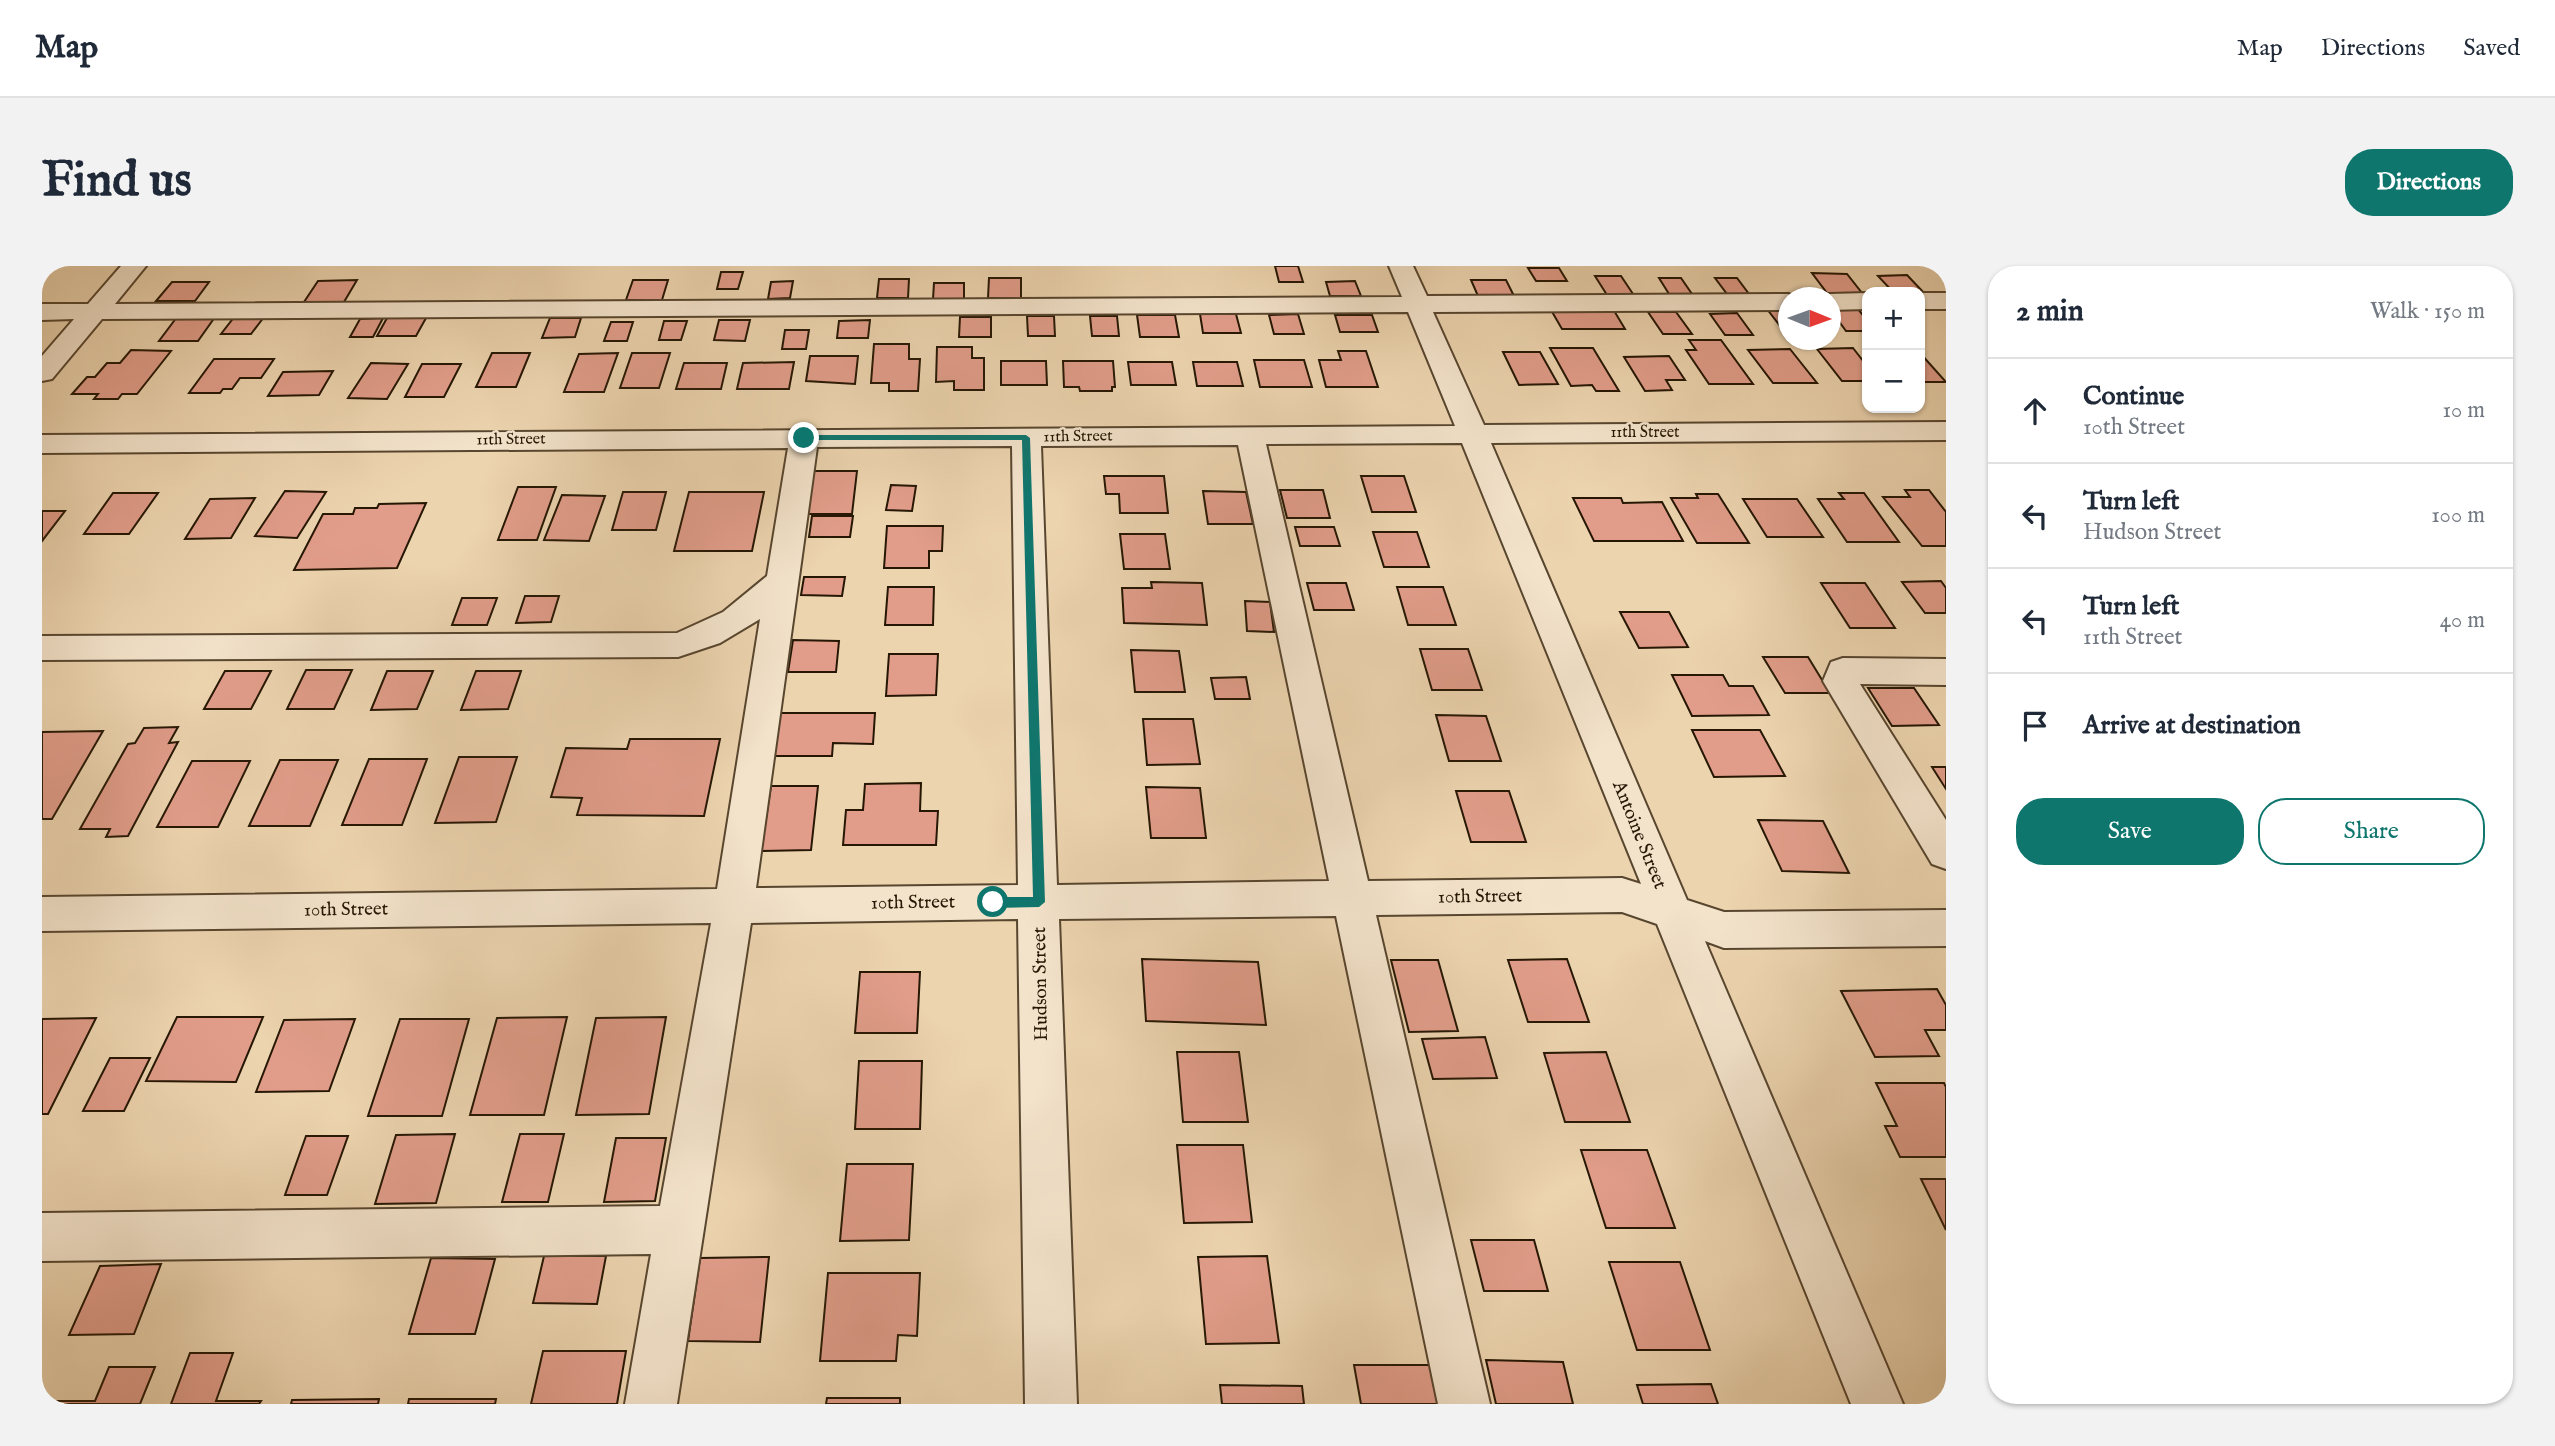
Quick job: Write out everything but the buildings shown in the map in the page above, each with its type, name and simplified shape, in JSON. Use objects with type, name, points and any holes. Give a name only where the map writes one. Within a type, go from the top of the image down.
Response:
[{"type":"street","points":[[42,373],[134,266]]},
{"type":"street","name":"Antoine Street","points":[[1401,266],[1877,1404]]},
{"type":"street","points":[[1841,302],[1862,301]]},
{"type":"street","points":[[1925,301],[1946,301]]},
{"type":"street","points":[[42,312],[1778,302]]},
{"type":"street","name":"11th Street","points":[[42,444],[1946,431]]},
{"type":"street","points":[[1250,435],[1464,1404]]},
{"type":"street","points":[[651,1404],[734,905],[804,438]]},
{"type":"street","name":"Hudson Street","points":[[1026,438],[1051,1404]]},
{"type":"street","points":[[42,648],[677,645],[712,635],[740,619],[783,580]]},
{"type":"street","points":[[1946,672],[1843,671],[1840,681],[1946,853]]},
{"type":"street","name":"10th Street","points":[[42,914],[1623,895],[1671,914],[1724,930],[1946,928]]},
{"type":"street","points":[[42,1237],[680,1230]]},
{"type":"route","points":[[804,438],[1026,438],[1039,902],[993,902]]}]
